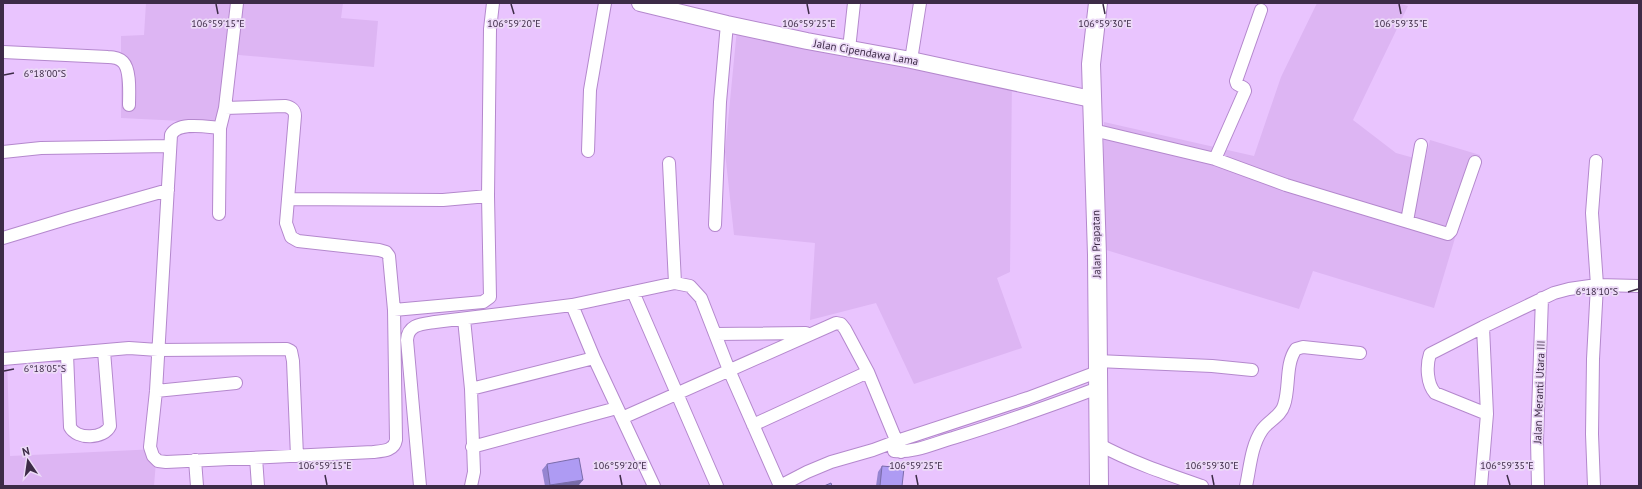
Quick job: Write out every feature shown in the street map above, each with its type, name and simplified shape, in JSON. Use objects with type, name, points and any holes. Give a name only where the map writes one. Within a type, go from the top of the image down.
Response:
[{"type":"main road","name":"Jalan Prapatan","points":[[1098,3],[1091,64],[1091,99],[1097,254],[1099,486]]},
{"type":"street","points":[[219,214],[220,128],[225,108],[237,3]]},
{"type":"street","points":[[394,310],[483,302],[488,299],[490,294],[488,196],[490,29],[494,3]]},
{"type":"street","points":[[588,151],[590,90],[605,3]]},
{"type":"street","name":"Jalan Cipendawa Lama","points":[[640,3],[727,24],[911,60],[1091,99]]},
{"type":"street","points":[[850,49],[854,3]]},
{"type":"street","points":[[911,60],[920,3]]},
{"type":"street","points":[[1215,159],[1245,91],[1244,88],[1237,84],[1236,81],[1261,10]]},
{"type":"street","points":[[715,226],[720,102],[727,24]]},
{"type":"street","points":[[3,52],[108,57],[120,59],[125,64],[128,73],[129,105]]},
{"type":"street","points":[[220,128],[181,127],[173,131],[171,135],[156,391],[150,448],[153,456],[158,461],[256,458],[388,450],[394,445],[396,440],[394,310],[390,258],[387,253],[379,250],[298,241],[290,235],[286,223],[295,116],[293,110],[285,106],[225,108]]},
{"type":"street","points":[[1093,130],[1215,159],[1286,185],[1407,221],[1445,234],[1450,233],[1461,206],[1475,162]]},
{"type":"street","points":[[1407,221],[1421,145]]},
{"type":"street","points":[[3,152],[41,148],[170,146]]},
{"type":"street","points":[[1594,486],[1592,434],[1593,359],[1597,285],[1592,213],[1596,162]]},
{"type":"street","points":[[669,163],[675,283]]},
{"type":"street","points":[[3,238],[168,190]]},
{"type":"street","points":[[288,199],[443,200],[488,196]]},
{"type":"street","points":[[420,486],[407,335],[412,328],[422,324],[572,305],[675,283],[690,286],[701,298],[753,425],[780,486],[831,462],[873,450],[899,446],[990,410],[1097,374],[1212,366],[1252,370]]},
{"type":"street","points":[[1487,414],[1435,393],[1430,388],[1428,359],[1430,354],[1482,326],[1542,298],[1569,289],[1597,285],[1639,286]]},
{"type":"street","points":[[633,292],[655,345],[678,394],[716,486]]},
{"type":"street","name":"Jalan Meranti Utara III","points":[[1538,486],[1537,440],[1542,298]]},
{"type":"street","points":[[572,305],[594,358],[654,486]]},
{"type":"street","points":[[464,319],[471,389],[474,472],[471,486]]},
{"type":"street","points":[[472,447],[620,413],[678,394],[832,324],[841,324],[845,330],[868,372],[899,446]]},
{"type":"street","points":[[1481,486],[1487,414],[1482,326]]},
{"type":"street","points":[[715,334],[810,333]]},
{"type":"street","points":[[1246,486],[1255,440],[1262,429],[1282,410],[1285,405],[1289,373],[1296,349],[1303,347],[1360,354]]},
{"type":"street","points":[[3,359],[129,348],[158,350],[289,350],[292,354],[293,361],[297,456]]},
{"type":"street","points":[[67,354],[70,425],[73,432],[78,435],[94,435],[103,434],[110,426],[104,350]]},
{"type":"street","points":[[471,389],[594,358]]},
{"type":"street","points":[[753,425],[868,372]]},
{"type":"street","points":[[899,446],[918,448],[996,424],[1097,374]]},
{"type":"street","points":[[156,391],[236,383]]},
{"type":"street","points":[[990,410],[996,424]]},
{"type":"street","points":[[1098,444],[1148,467],[1202,486]]},
{"type":"street","points":[[256,458],[258,486]]},
{"type":"street","points":[[195,460],[197,486]]},
{"type":"shaded area","points":[[146,3],[343,3],[341,18],[378,21],[374,67],[228,54],[222,123],[121,118],[121,36],[144,35]]},
{"type":"shaded area","points":[[1317,3],[1397,3],[1408,6],[1353,120],[1396,153],[1425,161],[1430,140],[1480,155],[1434,308],[1313,271],[1299,309],[1103,249],[1104,122],[1254,156],[1281,77]]},
{"type":"shaded area","points":[[738,19],[1012,77],[1010,272],[997,278],[1022,348],[914,384],[876,303],[810,320],[815,243],[734,235],[725,152]]},
{"type":"shaded area","points":[[3,350],[7,358],[10,456],[157,449],[154,486],[3,486]]},
{"type":"building","points":[[579,458],[583,480],[550,485],[547,464]]},
{"type":"building","points":[[882,466],[904,468],[902,486],[880,486]]},
{"type":"building","points":[[831,483],[832,486],[824,486]]}]
